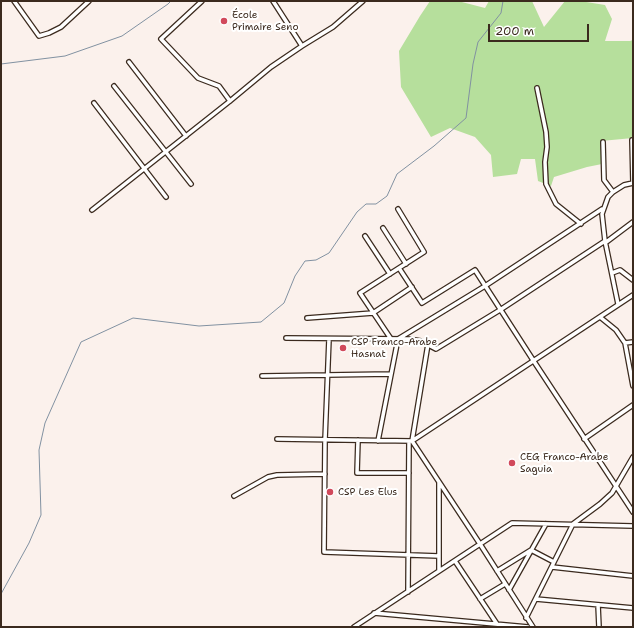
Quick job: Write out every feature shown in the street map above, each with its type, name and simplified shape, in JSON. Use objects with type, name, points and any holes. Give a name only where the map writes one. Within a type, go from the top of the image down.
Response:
[{"type":"street","points":[[14,1],[40,36],[61,27],[89,1]]},
{"type":"street","points":[[202,1],[161,39],[198,78],[219,86],[230,101]]},
{"type":"street","points":[[273,1],[302,46]]},
{"type":"street","points":[[92,210],[272,66],[333,27],[363,1]]},
{"type":"street","points":[[129,62],[186,136]]},
{"type":"street","points":[[114,86],[191,184]]},
{"type":"street","points":[[537,88],[546,132],[546,184],[554,202],[581,224]]},
{"type":"street","points":[[94,102],[166,197]]},
{"type":"street","points":[[618,304],[605,242],[602,209],[608,197],[613,192],[633,183],[632,140]]},
{"type":"street","points":[[603,142],[604,180],[613,192]]},
{"type":"street","points":[[391,339],[360,293],[424,252],[398,209]]},
{"type":"street","points":[[378,441],[398,339],[485,286],[602,209]]},
{"type":"street","points":[[286,338],[398,339],[421,341],[436,348],[500,310],[605,242],[633,222]]},
{"type":"street","points":[[383,228],[406,264]]},
{"type":"street","points":[[365,236],[390,274]]},
{"type":"street","points":[[399,268],[422,303],[475,270],[633,512]]},
{"type":"street","points":[[612,272],[620,270],[633,280]]},
{"type":"street","points":[[307,318],[373,313],[412,287]]},
{"type":"street","points":[[277,439],[411,441],[633,294]]},
{"type":"street","points":[[600,317],[616,330],[625,343],[633,386]]},
{"type":"street","points":[[329,339],[325,440],[324,552],[439,556]]},
{"type":"street","points":[[625,343],[633,342]]},
{"type":"street","points":[[408,592],[409,473],[411,441],[428,344]]},
{"type":"street","points":[[262,376],[391,374]]},
{"type":"street","points":[[584,439],[633,405]]},
{"type":"street","points":[[358,440],[357,473],[409,473]]},
{"type":"street","points":[[411,441],[480,544],[533,627]]},
{"type":"street","points":[[526,618],[573,524],[600,504],[616,487],[633,457]]},
{"type":"street","points":[[234,496],[268,477],[277,475],[325,474]]},
{"type":"street","points":[[439,482],[439,571]]},
{"type":"street","points":[[354,627],[512,523],[633,526]]},
{"type":"street","points":[[509,590],[546,524]]},
{"type":"street","points":[[497,571],[531,550]]},
{"type":"street","points":[[531,550],[554,562]]},
{"type":"street","points":[[454,561],[497,624]]},
{"type":"street","points":[[552,567],[633,576]]},
{"type":"street","points":[[480,599],[505,584]]},
{"type":"street","points":[[536,600],[633,608]]},
{"type":"street","points":[[598,605],[598,627]]},
{"type":"street","points":[[374,613],[528,627]]},
{"type":"street","points":[[463,621],[463,627]]},
{"type":"green space","points":[[430,1],[458,1],[485,8],[489,1],[532,1],[544,27],[565,1],[580,1],[605,5],[612,19],[605,41],[633,40],[633,138],[601,141],[602,164],[554,177],[551,186],[538,181],[535,159],[521,159],[517,174],[493,177],[491,155],[475,137],[450,128],[431,137],[401,87],[399,51]]},
{"type":"waterway","points":[[1,64],[65,56],[122,36],[171,1]]},
{"type":"waterway","points":[[1,594],[29,543],[41,515],[39,450],[45,423],[81,342],[133,318],[199,326],[261,322],[284,303],[295,276],[305,261],[316,260],[329,253],[357,212],[366,204],[376,204],[387,196],[397,174],[434,146],[466,118],[473,64],[478,42],[501,13],[503,1]]},
{"type":"place","name":"École Primaire Seno","points":[[224,21]]},
{"type":"place","name":"CSP Franco-Arabe Hasnat","points":[[343,348]]},
{"type":"place","name":"CEG Franco-Arabe Saguia","points":[[512,463]]},
{"type":"place","name":"CSP Les Elus","points":[[330,492]]}]
